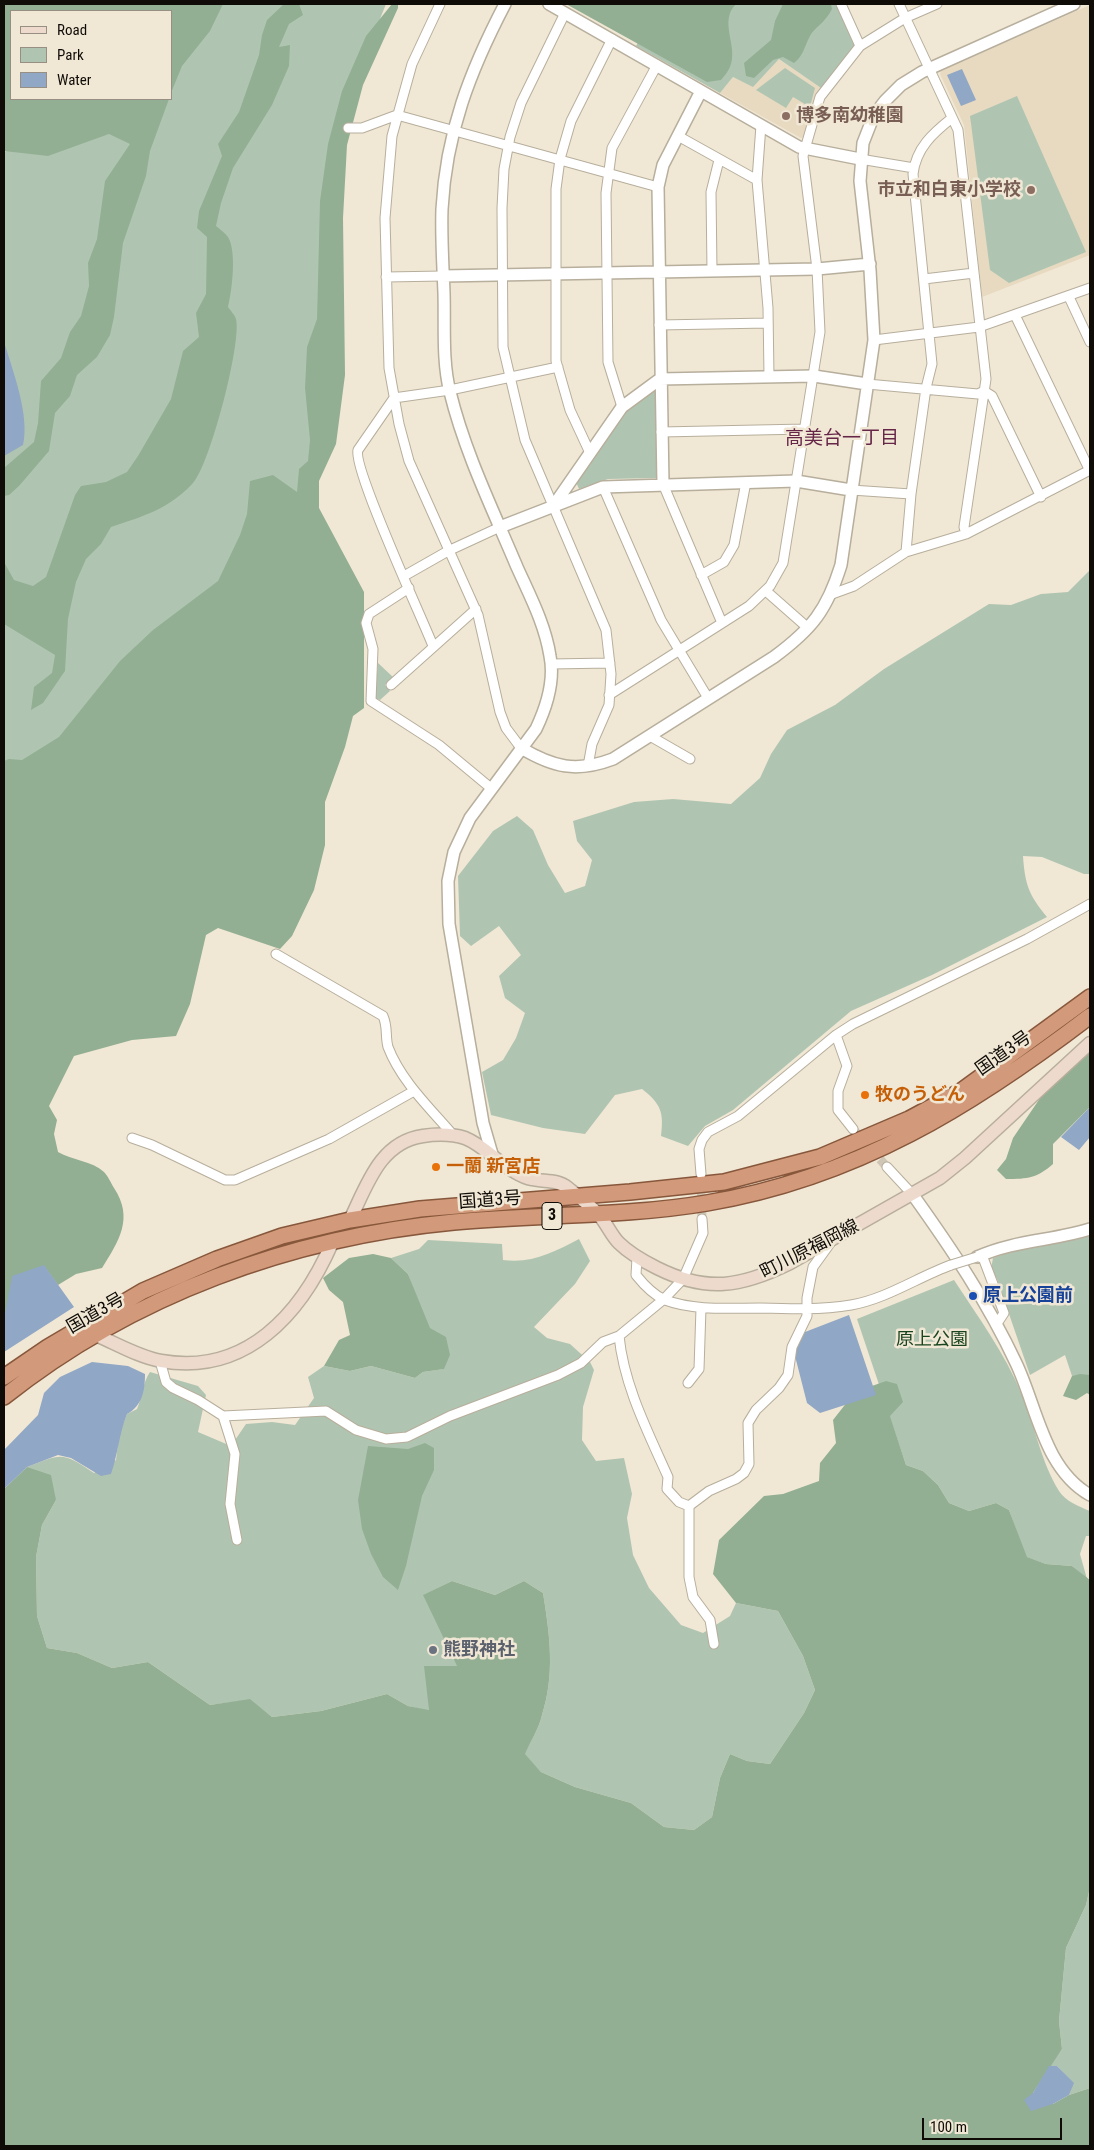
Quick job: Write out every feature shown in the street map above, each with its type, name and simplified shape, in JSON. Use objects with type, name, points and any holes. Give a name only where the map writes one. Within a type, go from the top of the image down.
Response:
[{"type":"highway","name":"国道3号","points":[[4,1377],[48,1346],[143,1291],[217,1259],[282,1236],[350,1220],[420,1209],[577,1197],[724,1182],[820,1157],[909,1119],[961,1091],[1090,997]]},
{"type":"highway","name":"国道3号","points":[[4,1397],[56,1359],[140,1310],[221,1273],[295,1251],[452,1222],[598,1214],[707,1203],[774,1188],[842,1167],[924,1128],[966,1104],[1090,1016]]},
{"type":"main road","name":"町川原福岡線","points":[[350,1220],[382,1158],[396,1145],[414,1137],[430,1135],[452,1136],[466,1139],[492,1154],[513,1171],[532,1179],[557,1182],[598,1214],[618,1243],[637,1258],[683,1279],[723,1285],[752,1280],[790,1263],[834,1239],[913,1195],[952,1169],[1090,1043]]},
{"type":"main road","points":[[96,1335],[160,1361],[209,1361],[248,1348],[277,1328],[321,1268],[332,1243]]},
{"type":"street","points":[[440,4],[412,64],[392,136],[386,185],[387,345],[394,398],[409,462],[476,609],[484,636],[500,712],[506,728],[521,748],[542,760],[566,767],[588,766],[613,759],[774,657],[798,639],[819,615],[832,594],[841,565],[874,340],[870,264],[860,181],[860,159],[863,143],[874,115],[900,85],[929,69],[1074,4]]},
{"type":"street","points":[[492,1154],[483,1123],[450,924],[448,881],[454,852],[470,818],[536,729],[544,713],[549,696],[551,664],[544,629],[461,431],[450,390],[442,210],[446,168],[453,129],[479,52],[505,4]]},
{"type":"street","points":[[550,4],[805,149],[914,168]]},
{"type":"street","points":[[841,4],[860,46]]},
{"type":"street","points":[[899,4],[958,130],[986,379],[964,527],[966,534]]},
{"type":"street","points":[[609,695],[749,606],[766,591],[783,563],[820,332],[817,269],[803,156],[820,97],[860,46],[906,18],[937,4]]},
{"type":"street","points":[[565,13],[521,103],[504,169],[502,208],[502,347],[525,440],[600,612],[606,630],[610,663],[609,705],[592,744],[588,766]]},
{"type":"street","points":[[590,453],[570,410],[558,367],[555,346],[556,189],[560,159],[571,121],[612,39]]},
{"type":"street","points":[[622,407],[608,362],[606,273],[608,173],[612,148],[657,65]]},
{"type":"street","points":[[701,91],[663,166],[658,187],[663,484],[722,623]]},
{"type":"street","points":[[348,128],[362,128],[397,115],[658,187]]},
{"type":"street","points":[[906,552],[911,494],[926,388],[932,364],[914,168],[929,136],[952,118]]},
{"type":"street","points":[[761,125],[757,180],[768,323],[768,377]]},
{"type":"street","points":[[678,136],[757,180]]},
{"type":"street","points":[[712,271],[712,192],[719,160]]},
{"type":"street","points":[[386,277],[817,269],[870,264]]},
{"type":"street","points":[[924,279],[974,273]]},
{"type":"street","points":[[874,340],[980,327],[1090,288]]},
{"type":"street","points":[[1069,297],[1090,342]]},
{"type":"street","points":[[832,594],[854,586],[906,552],[966,534],[1041,497],[1090,470],[1015,315]]},
{"type":"street","points":[[659,325],[768,323]]},
{"type":"street","points":[[433,646],[366,488],[357,458],[358,450],[394,398],[450,390],[558,367]]},
{"type":"street","points":[[554,505],[622,407],[660,379],[814,376],[867,384],[978,394],[984,391]]},
{"type":"street","points":[[984,391],[992,396],[1041,497]]},
{"type":"street","points":[[661,432],[805,429]]},
{"type":"street","points":[[404,576],[448,551],[500,527],[602,487],[796,481],[851,490],[911,494]]},
{"type":"street","points":[[701,576],[724,562],[734,545],[746,482]]},
{"type":"street","points":[[602,487],[661,620],[708,698]]},
{"type":"street","points":[[409,588],[369,614],[366,623],[373,649],[371,701],[439,746],[492,789]]},
{"type":"street","points":[[766,591],[808,628]]},
{"type":"street","points":[[391,685],[476,609]]},
{"type":"street","points":[[551,664],[610,663]]},
{"type":"street","points":[[650,736],[690,759]]},
{"type":"street","points":[[701,1174],[699,1149],[702,1140],[708,1132],[738,1116],[836,1035],[853,1024],[1026,939],[1090,904]]},
{"type":"street","points":[[276,954],[383,1016],[387,1025],[388,1045],[414,1091],[452,1136]]},
{"type":"street","points":[[836,1035],[847,1066],[838,1091],[838,1110],[853,1129]]},
{"type":"street","points":[[132,1138],[152,1145],[226,1180],[235,1180],[329,1139],[414,1091]]},
{"type":"street","points":[[887,1167],[913,1195],[956,1255],[1016,1363],[1058,1465],[1070,1482],[1090,1495]]},
{"type":"street","points":[[160,1361],[166,1382],[222,1416],[326,1410],[356,1430],[386,1438],[407,1437],[450,1416],[558,1375],[581,1363],[603,1342],[619,1336],[664,1299],[683,1279],[703,1233],[702,1220]]},
{"type":"street","points":[[637,1258],[636,1275],[647,1288],[664,1299],[701,1308],[807,1310],[852,1304],[894,1290],[926,1274],[999,1248],[1090,1229]]},
{"type":"street","points":[[689,1506],[709,1491],[744,1473],[749,1464],[748,1423],[756,1410],[779,1388],[788,1375],[792,1347],[807,1316],[807,1298],[814,1267],[834,1239]]},
{"type":"street","points":[[980,1256],[1004,1313],[996,1325]]},
{"type":"street","points":[[688,1383],[699,1369],[701,1308]]},
{"type":"street","points":[[619,1336],[621,1353],[635,1403],[668,1477],[667,1489],[679,1502],[689,1506]]},
{"type":"street","points":[[222,1416],[234,1454],[230,1504],[237,1540]]},
{"type":"street","points":[[689,1506],[689,1577],[693,1597],[710,1620],[714,1644]]},
{"type":"shaded area","name":"市立和白東小学校","points":[[1090,5],[1090,255],[982,297],[964,125],[940,74],[941,71]]},
{"type":"shaded area","name":"博多南幼稚園","points":[[779,59],[821,88],[816,95],[805,137],[801,138],[720,93],[733,77],[753,86]]},
{"type":"green space","points":[[4,4],[223,4],[210,31],[182,66],[172,91],[172,10],[10,10],[10,100],[169,100],[150,151],[146,176],[123,243],[110,335],[97,357],[77,375],[70,396],[55,413],[49,451],[19,486],[9,495],[4,496],[4,468],[34,442],[38,423],[41,381],[61,358],[70,332],[81,316],[89,286],[88,263],[97,239],[105,181],[130,144],[109,134],[48,156],[4,151]]},
{"type":"green space","points":[[169,4],[386,4],[337,126],[333,425],[285,541],[47,763],[4,775],[4,152],[148,100],[172,100],[172,10],[169,10]]},
{"type":"green space","points":[[284,4],[299,4],[303,15],[289,24],[279,47],[290,45],[289,66],[272,105],[233,168],[221,203],[216,226],[228,237],[231,244],[233,261],[228,307],[236,319],[237,332],[230,376],[208,453],[200,472],[184,492],[155,511],[111,527],[101,544],[86,559],[76,582],[68,619],[65,671],[43,703],[31,710],[34,687],[52,673],[55,655],[4,624],[4,562],[14,580],[33,586],[46,577],[75,495],[81,486],[106,482],[127,472],[171,399],[183,351],[199,337],[196,313],[206,294],[207,237],[197,228],[199,211],[222,156],[218,144],[239,112],[259,55],[262,35],[267,20]]},
{"type":"green space","points":[[392,4],[398,4],[398,8],[363,85],[347,145],[343,218],[345,375],[336,444],[319,481],[319,508],[364,592],[364,708],[353,716],[345,747],[325,802],[325,845],[314,890],[292,936],[280,949],[218,928],[206,935],[190,1004],[176,1036],[132,1040],[74,1056],[49,1106],[57,1120],[54,1134],[58,1152],[94,1165],[105,1174],[120,1199],[123,1209],[122,1229],[119,1239],[102,1268],[76,1274],[58,1285],[44,1266],[4,1319],[4,761],[9,759],[22,760],[59,737],[120,661],[153,630],[218,581],[240,535],[247,514],[250,481],[273,475],[297,492],[299,469],[308,461],[310,440],[305,388],[307,347],[317,319],[320,201],[328,144],[342,91],[366,36]]},
{"type":"green space","points":[[566,4],[736,4],[729,18],[732,51],[730,67],[721,80],[707,82]]},
{"type":"green space","points":[[660,4],[837,4],[855,46],[821,88],[779,59],[753,87],[733,77],[720,93],[636,46]]},
{"type":"green space","points":[[783,4],[831,4],[832,9],[827,18],[812,33],[802,54],[794,63],[783,57],[773,60],[754,78],[746,76],[744,63],[771,40],[775,21]]},
{"type":"green space","points":[[785,68],[815,88],[810,107],[793,97],[786,108],[756,90]]},
{"type":"green space","points":[[1017,96],[1086,252],[1009,283],[990,270],[970,116]]},
{"type":"green space","points":[[652,389],[656,391],[657,478],[608,479],[579,489],[576,482],[629,407]]},
{"type":"green space","points":[[1090,570],[1090,874],[1084,874],[1042,857],[1023,856],[1029,889],[1047,917],[932,975],[851,1011],[733,1110],[705,1126],[688,1146],[661,1136],[662,1121],[660,1109],[642,1089],[615,1095],[585,1134],[543,1128],[491,1115],[482,1072],[503,1060],[516,1038],[525,1013],[505,998],[499,976],[521,955],[499,926],[471,946],[460,936],[458,876],[493,831],[517,816],[533,830],[548,865],[565,893],[585,886],[592,860],[577,841],[573,821],[634,802],[673,799],[731,804],[760,778],[771,754],[787,730],[835,705],[884,669],[989,604],[1011,605],[1041,594],[1068,592]]},
{"type":"green space","points":[[378,663],[393,677],[385,685],[390,691],[380,700],[375,698]]},
{"type":"green space","points":[[1090,1052],[1090,1107],[1053,1144],[1053,1164],[1032,1177],[1006,1179],[997,1170],[1006,1159],[1013,1138],[1049,1085]]},
{"type":"green space","points":[[1090,1236],[1090,1375],[1072,1376],[1065,1355],[1030,1375],[997,1279],[991,1269],[993,1258],[1017,1251]]},
{"type":"green space","points":[[579,1239],[590,1261],[575,1284],[534,1327],[547,1338],[570,1344],[590,1362],[594,1370],[583,1407],[582,1440],[596,1461],[624,1458],[632,1494],[627,1518],[633,1555],[649,1588],[681,1625],[703,1633],[730,1616],[736,1603],[778,1611],[803,1656],[815,1690],[804,1713],[770,1764],[747,1761],[730,1754],[720,1778],[712,1817],[694,1830],[664,1827],[631,1803],[575,1787],[541,1772],[524,1754],[539,1725],[546,1700],[549,1685],[550,1655],[543,1593],[524,1581],[495,1595],[452,1581],[424,1595],[458,1666],[429,1711],[408,1706],[387,1694],[321,1711],[272,1717],[250,1700],[210,1705],[148,1662],[112,1668],[77,1653],[47,1648],[37,1616],[36,1557],[42,1525],[56,1500],[27,1467],[48,1459],[61,1457],[75,1461],[94,1473],[116,1460],[119,1434],[127,1414],[137,1409],[150,1372],[198,1386],[206,1395],[198,1432],[231,1446],[246,1424],[272,1422],[295,1425],[314,1398],[308,1377],[324,1366],[350,1371],[371,1366],[415,1378],[423,1372],[443,1369],[408,1274],[391,1258],[419,1249],[428,1240],[502,1244],[503,1260],[524,1260],[542,1256]]},
{"type":"green space","points":[[373,1254],[391,1258],[408,1274],[430,1328],[446,1337],[450,1355],[444,1369],[423,1372],[415,1378],[371,1366],[350,1371],[324,1366],[339,1340],[350,1335],[343,1302],[329,1290],[323,1278],[349,1258]]},
{"type":"green space","name":"原上公園","points":[[954,1280],[1008,1365],[1027,1407],[1047,1468],[1059,1491],[1069,1501],[1090,1511],[1090,1536],[1086,1536],[1080,1554],[1087,1579],[1072,1566],[1046,1564],[1026,1557],[1009,1510],[996,1503],[969,1511],[949,1503],[938,1485],[923,1471],[906,1465],[857,1319]]},
{"type":"green space","points":[[1080,1374],[1090,1375],[1090,1395],[1087,1393],[1076,1400],[1063,1396],[1072,1376]]},
{"type":"green space","points":[[886,1381],[897,1384],[903,1402],[890,1416],[906,1465],[923,1471],[938,1485],[949,1503],[969,1511],[996,1503],[1009,1510],[1027,1557],[1046,1564],[1072,1566],[1090,1580],[1090,1887],[1086,1905],[1066,1948],[1059,2021],[1062,2049],[1033,2093],[1053,2104],[1069,2095],[1090,2088],[1090,2146],[4,2146],[4,1489],[27,1467],[51,1475],[56,1500],[42,1525],[36,1557],[37,1616],[47,1648],[77,1653],[112,1668],[148,1662],[210,1705],[250,1699],[272,1717],[321,1711],[387,1694],[408,1706],[429,1710],[424,1666],[457,1666],[423,1595],[452,1581],[495,1595],[524,1581],[543,1593],[550,1655],[549,1685],[546,1700],[539,1725],[525,1754],[541,1772],[575,1787],[631,1803],[664,1827],[694,1830],[712,1817],[720,1778],[730,1754],[747,1761],[770,1764],[804,1713],[815,1690],[803,1656],[778,1611],[736,1603],[713,1574],[719,1540],[764,1496],[783,1494],[819,1481],[820,1463],[836,1443],[833,1420],[855,1392]]},
{"type":"green space","points":[[425,1443],[434,1448],[434,1470],[422,1496],[406,1566],[398,1590],[383,1577],[371,1554],[362,1529],[358,1500],[368,1446],[408,1449]]},
{"type":"green space","points":[[1090,1887],[1090,2088],[1069,2095],[1073,2083],[1057,2066],[1049,2066],[1062,2049],[1059,2021],[1066,1948],[1086,1905]]},
{"type":"water","points":[[962,69],[976,100],[961,106],[947,75]]},
{"type":"water","points":[[4,342],[20,394],[25,433],[23,445],[4,456]]},
{"type":"water","points":[[1090,1107],[1090,1137],[1079,1150],[1061,1137]]},
{"type":"water","points":[[44,1265],[74,1307],[4,1352],[4,1319],[12,1276]]},
{"type":"water","points":[[849,1315],[876,1395],[820,1413],[807,1403],[794,1352],[805,1332]]},
{"type":"water","points":[[92,1362],[128,1366],[145,1374],[142,1397],[136,1407],[127,1414],[111,1474],[101,1476],[71,1458],[58,1455],[27,1467],[4,1489],[4,1450],[38,1415],[44,1393],[60,1377]]},
{"type":"water","points":[[1049,2066],[1057,2066],[1074,2083],[1069,2095],[1053,2104],[1031,2111],[1024,2100],[1033,2093]]},
{"type":"tunnel","points":[[853,1129],[887,1167]]},
{"type":"tunnel","points":[[701,1180],[702,1219]]},
{"type":"place","name":"博多南幼稚園","points":[[786,116]]},
{"type":"place","name":"市立和白東小学校","points":[[1031,190]]},
{"type":"place","name":"牧のうどん","points":[[865,1095]]},
{"type":"place","name":"一蘭 新宮店","points":[[436,1167]]},
{"type":"place","name":"原上公園前","points":[[973,1296]]},
{"type":"place","name":"熊野神社","points":[[433,1650]]},
{"type":"district","name":"高美台一丁目","points":[[842,439]]}]
